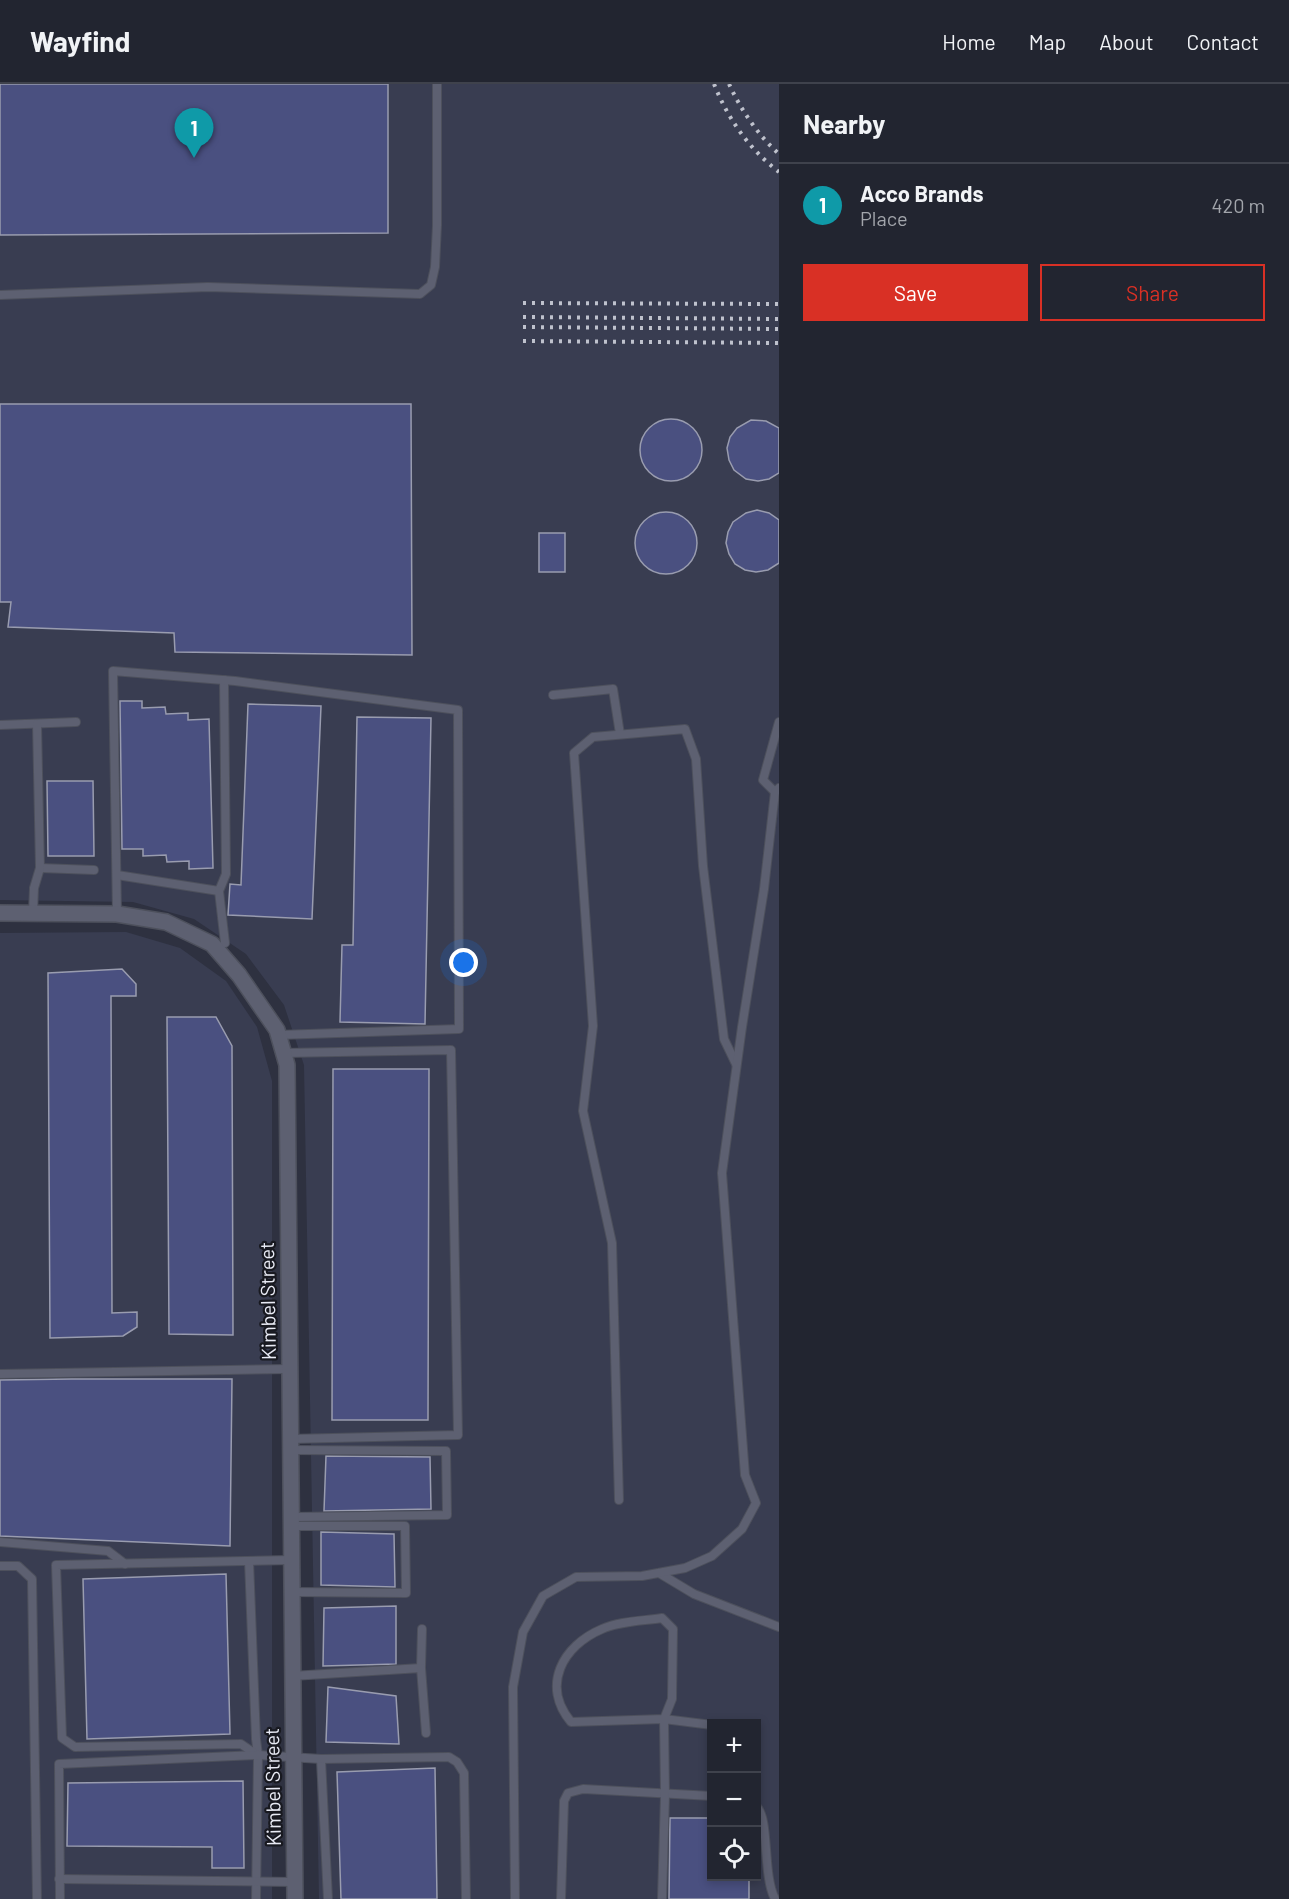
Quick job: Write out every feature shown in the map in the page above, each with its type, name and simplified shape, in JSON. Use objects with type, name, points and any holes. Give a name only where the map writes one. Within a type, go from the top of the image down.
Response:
[{"type":"street","name":"Kimbel Street","points":[[0,913],[117,914],[166,921],[212,944],[239,975],[277,1030],[287,1065],[295,1899]]},
{"type":"lane","points":[[0,295],[208,287],[420,294],[431,285],[436,249],[437,84]]},
{"type":"lane","points":[[117,914],[113,671],[224,680],[458,710],[459,1029],[278,1035]]},
{"type":"lane","points":[[224,680],[226,874],[219,891],[225,943]]},
{"type":"lane","points":[[553,694],[613,689],[620,734]]},
{"type":"lane","points":[[0,726],[76,722]]},
{"type":"lane","points":[[515,1899],[513,1687],[523,1632],[543,1596],[576,1577],[642,1576],[685,1568],[712,1556],[742,1529],[756,1503],[745,1475],[722,1173],[777,790],[763,780],[779,722]]},
{"type":"lane","points":[[33,913],[34,888],[40,868],[37,724]]},
{"type":"lane","points":[[619,1500],[612,1243],[583,1111],[593,1026],[574,753],[593,736],[685,729],[696,759],[703,866],[724,1039],[737,1065]]},
{"type":"lane","points":[[40,868],[94,870]]},
{"type":"lane","points":[[117,874],[219,891]]},
{"type":"lane","points":[[283,1053],[451,1050],[452,1062],[458,1435],[290,1445]]},
{"type":"lane","points":[[0,1374],[290,1369]]},
{"type":"lane","points":[[290,1445],[446,1451],[447,1515],[291,1522]]},
{"type":"lane","points":[[291,1522],[405,1526],[406,1593],[292,1592]]},
{"type":"lane","points":[[0,1542],[108,1551],[125,1564]]},
{"type":"lane","points":[[258,1755],[241,1744],[75,1747],[62,1738],[56,1565],[291,1560]]},
{"type":"lane","points":[[249,1561],[258,1755],[256,1899]]},
{"type":"lane","points":[[0,1566],[18,1566],[32,1579],[37,1899]]},
{"type":"lane","points":[[658,1573],[694,1594],[779,1627]]},
{"type":"lane","points":[[662,1899],[665,1795],[664,1719],[672,1699],[673,1629],[662,1618],[603,1628],[581,1641],[566,1658],[556,1676],[556,1696],[562,1711],[571,1722],[664,1719],[707,1724]]},
{"type":"lane","points":[[422,1629],[421,1668],[426,1733]]},
{"type":"lane","points":[[292,1676],[421,1668]]},
{"type":"lane","points":[[60,1899],[59,1764],[258,1755],[321,1759],[449,1757],[457,1762],[464,1773],[466,1899]]},
{"type":"lane","points":[[321,1759],[328,1899]]},
{"type":"lane","points":[[561,1899],[564,1801],[568,1792],[583,1790],[707,1796]]},
{"type":"lane","points":[[761,1812],[765,1822],[767,1876],[775,1899]]},
{"type":"lane","points":[[59,1879],[295,1882]]},
{"type":"shaded area","points":[[0,84],[779,84],[779,1899],[319,1899],[304,1065],[284,1005],[246,954],[194,919],[133,902],[0,900]]},
{"type":"shaded area","points":[[126,932],[180,948],[226,981],[257,1027],[272,1081],[272,1899],[0,1899],[0,933]]},
{"type":"building","points":[[0,84],[388,84],[388,233],[0,235]]},
{"type":"building","points":[[0,404],[411,404],[412,655],[175,652],[174,633],[8,627],[11,602],[0,602]]},
{"type":"building","points":[[671,419],[688,424],[693,428],[697,433],[702,450],[697,467],[693,472],[688,476],[671,481],[654,476],[649,472],[645,467],[640,450],[645,433],[649,428],[654,424]]},
{"type":"building","points":[[751,420],[766,421],[779,428],[779,473],[769,479],[758,481],[746,479],[734,470],[729,460],[727,448],[730,437],[737,428]]},
{"type":"building","points":[[757,510],[769,513],[779,520],[779,563],[768,570],[756,572],[745,570],[735,564],[726,543],[733,522],[746,513]]},
{"type":"building","points":[[666,512],[683,517],[688,521],[692,526],[697,543],[692,560],[688,565],[683,569],[666,574],[649,569],[644,565],[640,560],[635,543],[640,526],[644,521],[649,517]]},
{"type":"building","points":[[539,533],[565,533],[565,572],[539,572]]},
{"type":"building","points":[[120,701],[142,701],[142,708],[165,707],[166,714],[188,713],[188,720],[209,719],[213,868],[189,869],[189,861],[167,862],[166,855],[143,856],[143,849],[122,849]]},
{"type":"building","points":[[248,704],[321,706],[312,919],[228,915],[230,884],[241,885]]},
{"type":"building","points":[[357,717],[431,718],[425,1024],[340,1022],[342,945],[353,945]]},
{"type":"building","points":[[47,781],[93,781],[94,856],[48,856]]},
{"type":"building","points":[[122,969],[136,984],[136,996],[111,996],[112,1313],[137,1312],[137,1327],[123,1336],[50,1338],[48,973]]},
{"type":"building","points":[[167,1017],[216,1017],[232,1046],[233,1335],[169,1334]]},
{"type":"building","points":[[333,1069],[429,1069],[428,1420],[332,1420]]},
{"type":"building","points":[[232,1379],[230,1546],[0,1536],[0,1380]]},
{"type":"building","points":[[326,1456],[430,1457],[431,1509],[324,1511]]},
{"type":"building","points":[[321,1532],[394,1534],[395,1587],[321,1585]]},
{"type":"building","points":[[226,1574],[230,1734],[87,1739],[83,1579]]},
{"type":"building","points":[[396,1606],[396,1664],[323,1666],[324,1608]]},
{"type":"building","points":[[328,1687],[396,1696],[399,1744],[326,1742]]},
{"type":"building","points":[[435,1768],[437,1899],[341,1899],[337,1772]]},
{"type":"building","points":[[243,1781],[244,1868],[212,1868],[212,1847],[67,1846],[68,1783]]},
{"type":"building","points":[[670,1818],[707,1818],[707,1881],[749,1881],[749,1899],[669,1899]]},
{"type":"railway","points":[[714,84],[740,132],[779,172]]},
{"type":"railway","points":[[729,84],[751,122],[779,154]]},
{"type":"railway","points":[[523,303],[779,304]]},
{"type":"railway","points":[[523,317],[779,319]]},
{"type":"railway","points":[[523,327],[779,329]]},
{"type":"railway","points":[[523,341],[779,343]]},
{"type":"place","name":"Acco Brands","points":[[194,158]]}]
